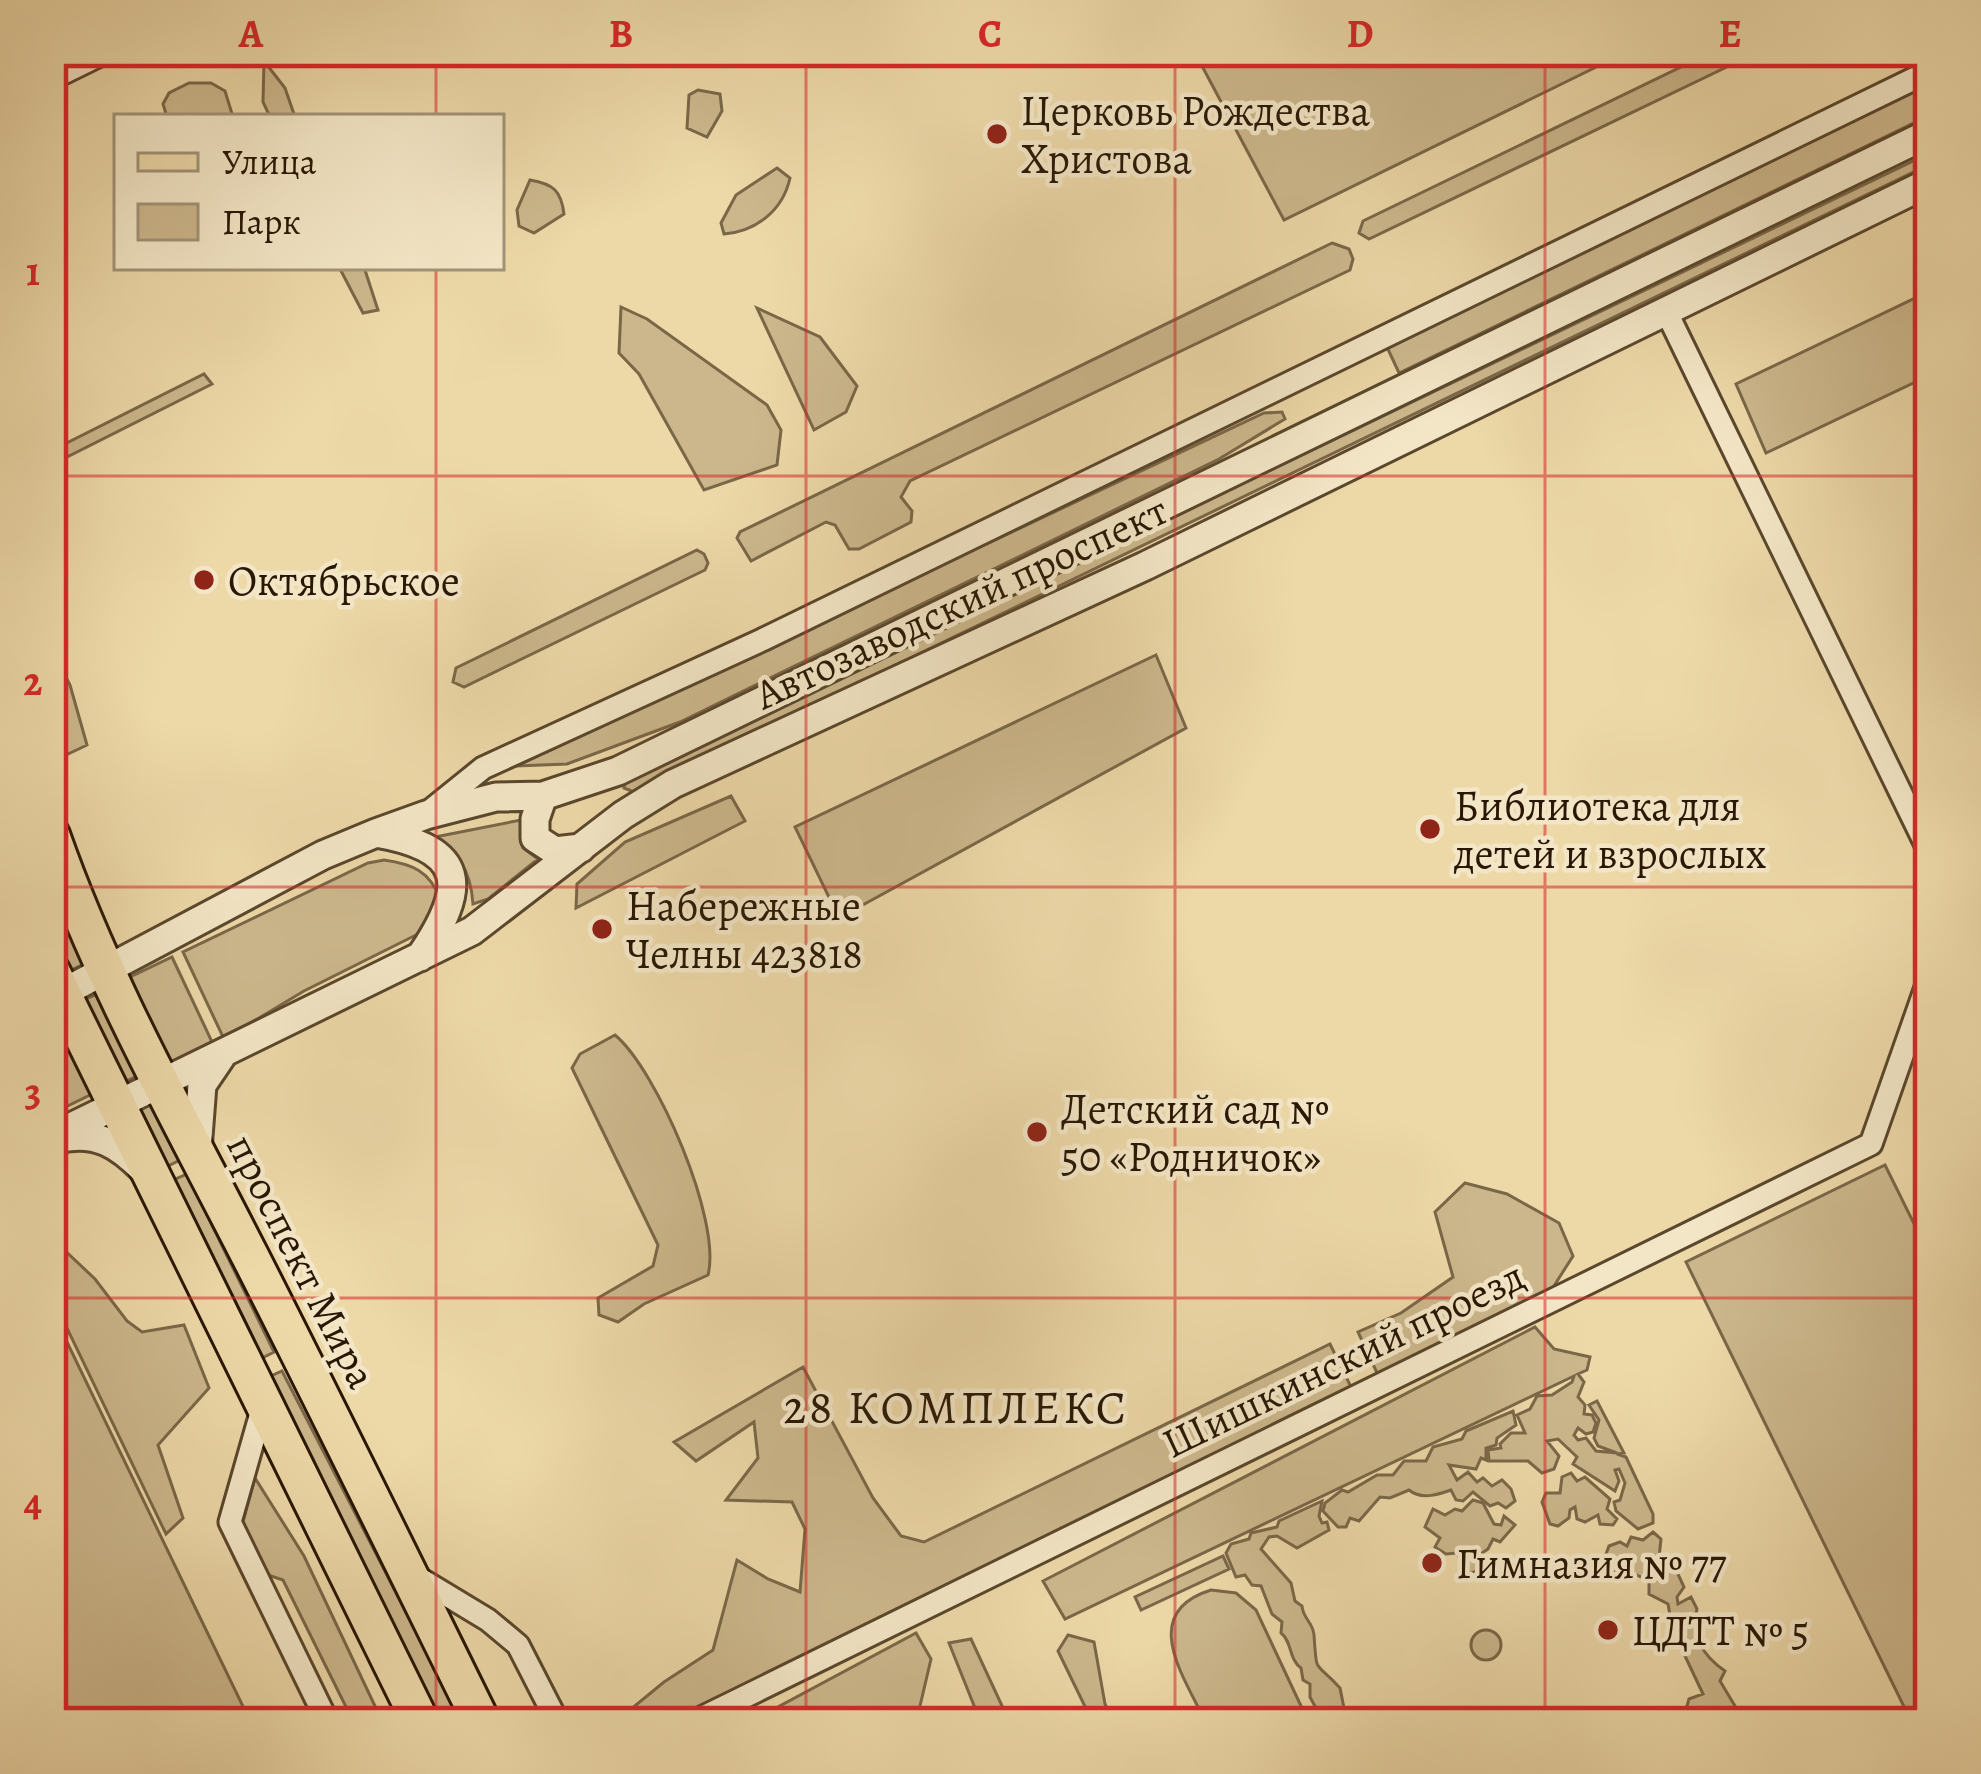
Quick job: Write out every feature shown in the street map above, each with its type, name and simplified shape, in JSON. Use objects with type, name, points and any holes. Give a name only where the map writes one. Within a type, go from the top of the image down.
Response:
[{"type":"main road","name":"проспект Мира","points":[[51,835],[74,901],[161,1083],[482,1723]]},
{"type":"main road","points":[[55,988],[265,1400],[422,1723]]},
{"type":"main road","points":[[265,1400],[263,1355],[272,1352],[288,1357],[310,1374]]},
{"type":"street","points":[[51,79],[108,51]]},
{"type":"street","points":[[426,814],[484,768],[762,640],[1930,71]]},
{"type":"street","name":"Автозаводский проспект","points":[[55,988],[107,970],[323,855],[376,833],[426,814],[496,797],[544,796],[639,761],[1930,133]]},
{"type":"street","name":"Автозаводский проспект","points":[[51,1138],[472,931],[650,796],[728,756],[1145,566],[1930,182]]},
{"type":"street","points":[[1666,313],[1930,853]]},
{"type":"street","points":[[544,796],[535,819],[535,838],[555,851],[581,848]]},
{"type":"street","points":[[376,833],[425,846],[442,859],[453,879],[452,899],[442,924],[417,960]]},
{"type":"street","name":"Шишкинский проезд","points":[[691,1723],[1871,1144],[1930,976]]},
{"type":"street","points":[[196,1154],[202,1085],[224,1053]]},
{"type":"street","points":[[51,1138],[90,1135],[107,1141],[151,1176]]},
{"type":"street","points":[[265,1400],[230,1522],[328,1723]]},
{"type":"street","points":[[406,1571],[488,1620],[518,1645],[558,1723]]},
{"type":"green space","points":[[1194,51],[1629,51],[1284,220]]},
{"type":"green space","points":[[1714,51],[1760,51],[1369,239],[1359,233],[1363,221]]},
{"type":"green space","points":[[264,61],[285,88],[294,114],[269,114],[263,102]]},
{"type":"green space","points":[[189,83],[211,83],[225,91],[232,114],[166,114],[163,104],[169,93]]},
{"type":"green space","points":[[1930,83],[1930,115],[1399,373],[1386,345]]},
{"type":"green space","points":[[698,90],[720,94],[722,111],[707,137],[687,128],[689,95]]},
{"type":"green space","points":[[1930,153],[1930,164],[634,792],[624,788],[625,780]]},
{"type":"green space","points":[[777,168],[790,178],[775,209],[747,228],[724,234],[721,223],[736,195]]},
{"type":"green space","points":[[530,180],[554,190],[564,214],[534,233],[519,226],[517,210]]},
{"type":"green space","points":[[1332,243],[1349,249],[1350,270],[910,481],[901,497],[912,511],[911,522],[859,549],[849,549],[835,525],[826,522],[751,561],[737,538],[740,532]]},
{"type":"green space","points":[[341,270],[365,270],[378,310],[363,313]]},
{"type":"green space","points":[[1930,291],[1930,375],[1766,453],[1736,384]]},
{"type":"green space","points":[[621,307],[647,319],[767,405],[781,430],[777,465],[704,490],[639,374],[619,353]]},
{"type":"green space","points":[[757,308],[820,337],[857,386],[846,412],[814,430]]},
{"type":"green space","points":[[204,374],[212,384],[51,465],[51,451]]},
{"type":"green space","points":[[1282,412],[1285,419],[1219,459],[680,722],[567,764],[516,766],[1264,413]]},
{"type":"green space","points":[[697,550],[708,563],[705,570],[464,687],[453,682],[456,668]]},
{"type":"green space","points":[[51,648],[70,685],[87,745],[68,754],[51,740]]},
{"type":"green space","points":[[1156,655],[1186,728],[839,918],[795,827]]},
{"type":"green space","points":[[731,796],[745,821],[576,908],[577,884],[625,842]]},
{"type":"green space","points":[[521,820],[523,848],[538,859],[488,899],[473,904],[462,864],[430,838]]},
{"type":"green space","points":[[384,860],[419,870],[436,889],[440,899],[424,931],[304,991],[224,1039],[183,952],[368,863]]},
{"type":"green space","points":[[62,914],[86,963],[69,971],[51,935],[51,919]]},
{"type":"green space","points":[[172,957],[213,1044],[170,1063],[128,978]]},
{"type":"green space","points":[[100,993],[139,1075],[122,1083],[83,1000]]},
{"type":"green space","points":[[51,1015],[92,1094],[51,1114]]},
{"type":"green space","points":[[615,1035],[632,1053],[667,1112],[696,1185],[710,1251],[708,1275],[644,1304],[618,1322],[599,1315],[598,1298],[653,1266],[658,1245],[572,1068],[580,1054]]},
{"type":"green space","points":[[154,1103],[182,1159],[164,1168],[137,1111]]},
{"type":"green space","points":[[1885,1165],[1930,1256],[1930,1723],[1912,1723],[1686,1262]]},
{"type":"green space","points":[[187,1174],[274,1352],[256,1361],[169,1182]]},
{"type":"green space","points":[[1465,1183],[1507,1194],[1559,1223],[1573,1256],[1552,1289],[1378,1375],[1358,1332],[1401,1313],[1453,1277],[1435,1212]]},
{"type":"green space","points":[[58,1244],[142,1332],[184,1325],[209,1388],[158,1445],[183,1518],[166,1534],[51,1295],[51,1247]]},
{"type":"green space","points":[[51,1309],[251,1723],[51,1723]]},
{"type":"green space","points":[[1535,1327],[1554,1349],[1590,1357],[1587,1370],[1578,1374],[1584,1382],[1578,1397],[1585,1405],[1584,1414],[1592,1415],[1596,1423],[1593,1432],[1586,1434],[1578,1428],[1574,1435],[1578,1440],[1586,1438],[1596,1451],[1617,1453],[1598,1446],[1594,1438],[1599,1420],[1589,1405],[1597,1401],[1624,1453],[1617,1454],[1626,1457],[1653,1523],[1638,1529],[1616,1511],[1614,1502],[1620,1500],[1625,1483],[1619,1469],[1615,1470],[1619,1481],[1615,1491],[1573,1464],[1577,1457],[1558,1439],[1547,1441],[1559,1456],[1554,1469],[1542,1473],[1528,1461],[1489,1461],[1488,1450],[1501,1448],[1511,1433],[1525,1433],[1517,1415],[1530,1409],[1537,1396],[1552,1395],[1574,1376],[1065,1619],[1043,1581]]},
{"type":"green space","points":[[1330,1344],[1352,1389],[688,1723],[614,1723],[713,1650],[737,1560],[800,1592],[805,1529],[792,1502],[726,1500],[758,1458],[754,1422],[696,1461],[674,1442],[803,1367],[873,1498],[901,1536],[924,1542]]},
{"type":"green space","points":[[282,1371],[463,1723],[439,1723],[271,1376]]},
{"type":"green space","points":[[1513,1411],[1516,1425],[1497,1438],[1496,1445],[1486,1448],[1486,1460],[1481,1458],[1476,1469],[1449,1465],[1457,1480],[1468,1472],[1477,1482],[1483,1478],[1492,1486],[1502,1480],[1515,1501],[1506,1508],[1498,1503],[1490,1506],[1473,1492],[1463,1501],[1456,1500],[1451,1490],[1424,1496],[1409,1490],[1380,1497],[1359,1521],[1350,1518],[1346,1527],[1338,1527],[1323,1511],[1325,1503],[1342,1490],[1348,1492],[1377,1475],[1393,1475],[1404,1461],[1426,1461],[1433,1447],[1462,1439],[1466,1431]]},
{"type":"green space","points":[[1571,1473],[1577,1481],[1585,1477],[1610,1499],[1607,1509],[1617,1519],[1613,1525],[1600,1524],[1598,1515],[1585,1522],[1577,1519],[1575,1507],[1558,1526],[1550,1524],[1542,1502],[1546,1493],[1560,1493],[1562,1477]]},
{"type":"green space","points":[[255,1478],[304,1556],[383,1723],[354,1723],[283,1580],[259,1572],[241,1529]]},
{"type":"green space","points":[[1473,1500],[1483,1503],[1494,1524],[1501,1525],[1504,1516],[1515,1525],[1500,1542],[1493,1539],[1475,1558],[1478,1571],[1467,1574],[1457,1553],[1446,1554],[1435,1547],[1440,1538],[1425,1527],[1433,1509],[1445,1515],[1462,1511]]},
{"type":"green space","points":[[1322,1501],[1319,1516],[1329,1530],[1297,1548],[1277,1536],[1269,1537],[1261,1549],[1291,1583],[1295,1601],[1313,1631],[1318,1666],[1340,1688],[1347,1723],[1324,1723],[1310,1697],[1310,1684],[1303,1680],[1281,1633],[1282,1622],[1272,1614],[1261,1586],[1252,1585],[1245,1575],[1236,1577],[1226,1553],[1231,1544],[1249,1539],[1251,1533],[1277,1527],[1279,1521]]},
{"type":"green space","points":[[1653,1532],[1661,1539],[1659,1558],[1672,1561],[1684,1587],[1678,1604],[1691,1597],[1697,1609],[1695,1628],[1700,1644],[1725,1671],[1720,1681],[1735,1706],[1732,1716],[1711,1723],[1669,1723],[1687,1718],[1692,1712],[1689,1699],[1703,1694],[1676,1637],[1678,1623],[1668,1604],[1649,1594],[1649,1582],[1643,1578],[1597,1571],[1591,1565],[1609,1546],[1620,1542],[1627,1546],[1631,1537],[1643,1540]]},
{"type":"green space","points":[[1223,1556],[1229,1569],[1141,1610],[1135,1597]]},
{"type":"green space","points":[[1211,1590],[1236,1593],[1256,1610],[1309,1723],[1206,1723],[1179,1667],[1171,1630],[1176,1614],[1189,1600]]},
{"type":"green space","points":[[1486,1630],[1497,1634],[1501,1645],[1497,1656],[1486,1660],[1475,1656],[1471,1645],[1475,1634]]},
{"type":"green space","points":[[916,1633],[931,1659],[916,1723],[763,1723],[763,1715]]},
{"type":"green space","points":[[1068,1635],[1094,1642],[1105,1704],[1114,1723],[1093,1723],[1058,1651]]},
{"type":"green space","points":[[971,1639],[1010,1723],[981,1723],[949,1643]]},
{"type":"place","name":"Церковь Рождества Христова","points":[[997,134]]},
{"type":"place","name":"Октябрьское","points":[[204,580]]},
{"type":"place","name":"Библиотека для детей и взрослых","points":[[1430,829]]},
{"type":"place","name":"Набережные Челны 423818","points":[[602,929]]},
{"type":"place","name":"Детский сад № 50 «Родничок»","points":[[1037,1132]]},
{"type":"place","name":"Гимназия № 77","points":[[1432,1563]]},
{"type":"place","name":"ЦДТТ № 5","points":[[1608,1630]]},
{"type":"district","name":"28 КОМПЛЕКС","points":[[956,1407]]}]
